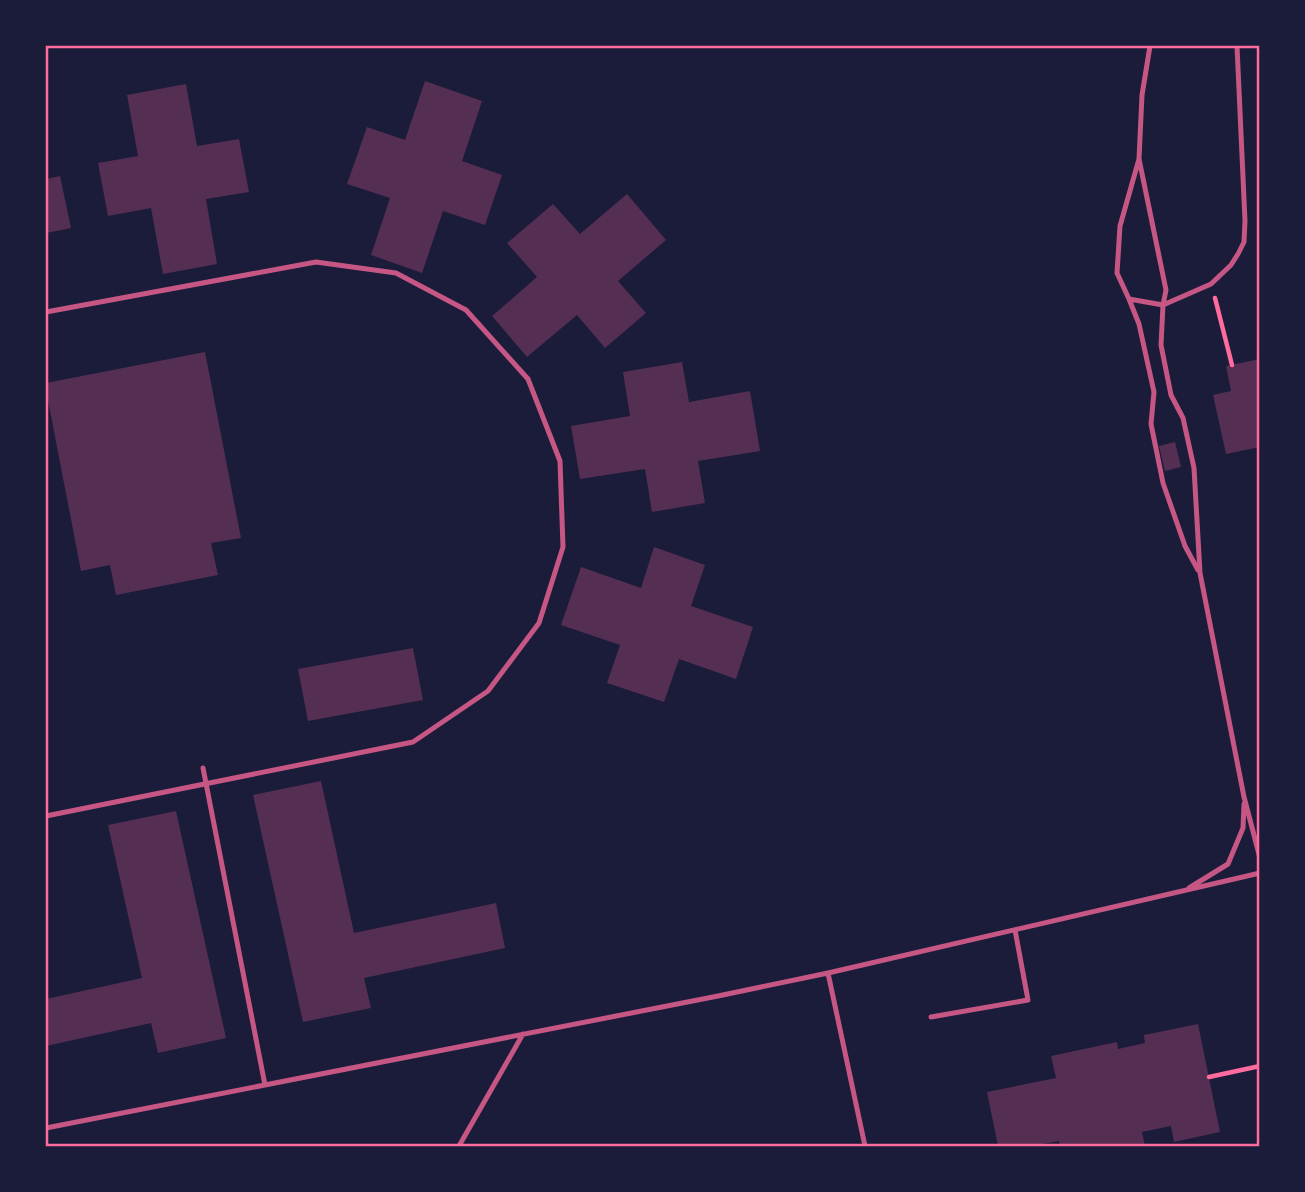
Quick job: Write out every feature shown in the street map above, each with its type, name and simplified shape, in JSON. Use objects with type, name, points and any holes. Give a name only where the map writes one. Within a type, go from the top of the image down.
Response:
[{"type":"lane","points":[[1150,46],[1142,95],[1139,159],[1120,226],[1116,274],[1139,324],[1154,392],[1151,424],[1163,483],[1185,546],[1200,573]]},
{"type":"lane","points":[[1129,299],[1163,305],[1211,284],[1231,265],[1244,242],[1237,46]]},
{"type":"lane","points":[[1139,159],[1166,290],[1161,345],[1171,395],[1183,418],[1194,468],[1200,573],[1244,797],[1259,858]]},
{"type":"lane","points":[[46,312],[316,262],[396,273],[466,310],[528,379],[559,461],[563,547],[540,623],[488,691],[413,742],[46,816]]},
{"type":"lane","points":[[203,768],[265,1085]]},
{"type":"lane","points":[[1185,890],[1228,864],[1243,828],[1244,797]]},
{"type":"lane","points":[[46,1128],[828,973],[1259,873]]},
{"type":"lane","points":[[931,1017],[1028,1000],[1015,930]]},
{"type":"lane","points":[[828,973],[865,1146]]},
{"type":"lane","points":[[459,1146],[523,1034]]},
{"type":"path","points":[[1211,284],[1232,365]]},
{"type":"path","points":[[1209,1077],[1259,1066]]},
{"type":"building","points":[[425,81],[482,101],[462,161],[502,175],[485,225],[443,211],[422,273],[371,255],[390,198],[347,184],[367,127],[405,140]]},
{"type":"building","points":[[186,84],[197,146],[239,139],[249,192],[206,199],[217,264],[163,274],[151,208],[108,216],[98,163],[138,156],[127,95]]},
{"type":"building","points":[[60,176],[71,228],[46,233],[46,179]]},
{"type":"building","points":[[627,194],[666,240],[618,281],[646,313],[605,348],[577,315],[527,357],[492,316],[537,277],[507,243],[553,204],[580,234]]},
{"type":"building","points":[[205,352],[241,538],[211,543],[218,575],[116,595],[110,565],[81,571],[46,383]]},
{"type":"building","points":[[1260,359],[1260,447],[1226,454],[1213,395],[1231,391],[1226,366]]},
{"type":"building","points":[[682,362],[689,402],[750,391],[760,451],[698,461],[705,503],[652,512],[645,469],[580,479],[571,426],[630,416],[623,372]]},
{"type":"building","points":[[1175,442],[1181,467],[1165,471],[1159,446]]},
{"type":"building","points":[[654,547],[705,565],[691,606],[753,627],[736,679],[679,659],[664,702],[607,683],[620,645],[561,625],[581,567],[641,588]]},
{"type":"building","points":[[413,648],[423,700],[308,721],[298,669]]},
{"type":"building","points":[[321,781],[354,933],[496,903],[505,948],[364,978],[371,1008],[303,1022],[253,795]]},
{"type":"building","points":[[176,811],[226,1038],[158,1053],[151,1023],[46,1046],[46,999],[142,978],[108,825]]},
{"type":"building","points":[[1198,1024],[1220,1132],[1174,1142],[1171,1126],[1142,1132],[1145,1146],[1060,1146],[1059,1141],[1030,1146],[998,1146],[987,1092],[1056,1078],[1051,1056],[1117,1042],[1118,1049],[1145,1043],[1144,1035]]}]
